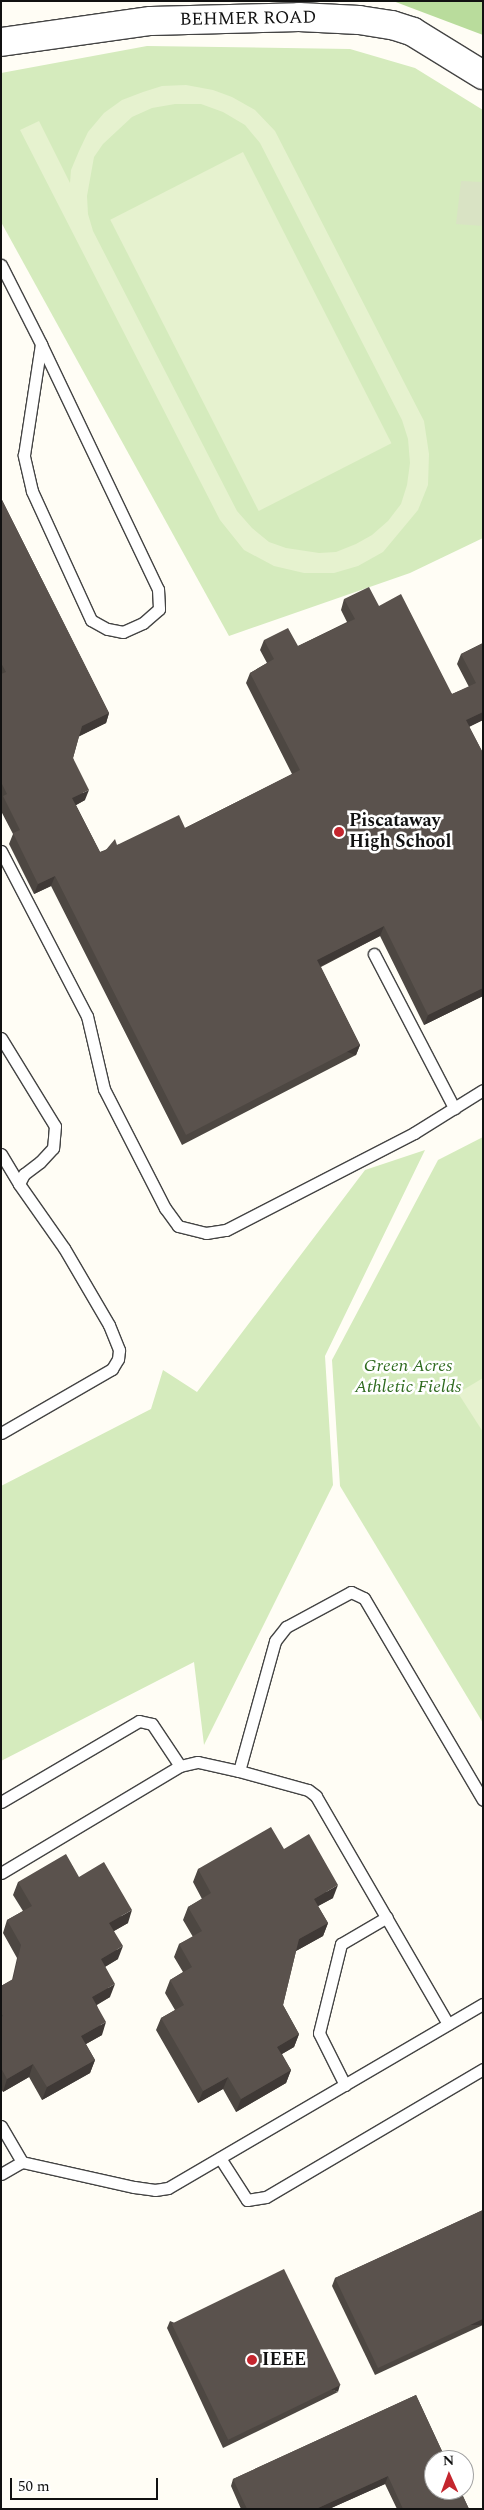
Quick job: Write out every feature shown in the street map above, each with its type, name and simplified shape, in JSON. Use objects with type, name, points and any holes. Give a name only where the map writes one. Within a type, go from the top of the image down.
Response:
[{"type":"street","name":"BEHMER ROAD","points":[[1,42],[151,21],[299,17],[359,20],[392,25],[413,32],[483,75]]},
{"type":"lane","points":[[1,265],[41,344],[158,589],[159,609],[143,623],[123,632],[107,629],[91,620],[32,491],[24,455],[41,344]]},
{"type":"lane","points":[[1,851],[87,1016],[104,1089],[165,1208],[178,1226],[206,1233],[226,1230],[414,1133],[483,1090]]},
{"type":"lane","points":[[374,954],[454,1108]]},
{"type":"lane","points":[[1,1038],[54,1126],[53,1148],[40,1162],[24,1174],[19,1184]]},
{"type":"lane","points":[[1,1154],[19,1184],[64,1248],[109,1324],[119,1350],[118,1359],[112,1369],[1,1432]]},
{"type":"lane","points":[[239,1771],[275,1641],[286,1628],[352,1592],[364,1598],[483,1800]]},
{"type":"lane","points":[[1,1802],[139,1720],[152,1724],[180,1766]]},
{"type":"lane","points":[[1,1873],[180,1766],[198,1762],[302,1788],[316,1796],[448,2024]]},
{"type":"lane","points":[[345,2085],[318,2033],[342,1944],[387,1917]]},
{"type":"lane","points":[[1,2174],[22,2162],[154,2190],[168,2188],[483,2004]]},
{"type":"lane","points":[[220,2158],[247,2200],[266,2197],[483,2068]]},
{"type":"lane","points":[[1,2126],[22,2162]]},
{"type":"green space","points":[[393,1],[483,1],[483,35]]},
{"type":"green space","points":[[147,46],[350,49],[415,68],[483,110],[483,538],[410,573],[229,636],[1,222],[1,73]]},
{"type":"green space","points":[[186,85],[213,90],[232,97],[255,110],[275,131],[424,421],[429,454],[428,485],[418,510],[383,552],[358,566],[334,573],[304,573],[274,566],[244,550],[220,520],[20,130],[39,121],[70,183],[71,170],[88,132],[104,113],[122,100],[162,86]],"holes":[[[175,104],[201,104],[223,112],[245,125],[260,143],[402,420],[408,439],[410,463],[407,485],[401,504],[388,521],[372,535],[336,552],[319,553],[286,548],[269,542],[252,528],[237,511],[93,231],[88,214],[87,196],[94,157],[103,144],[132,117],[152,108]]]},
{"type":"green space","points":[[243,152],[391,443],[259,511],[110,220]]},
{"type":"green space","points":[[461,181],[483,182],[483,226],[456,224]]},
{"type":"green space","name":"Green Acres Athletic Fields","points":[[483,1137],[483,1723],[340,1486],[332,1360],[438,1160]]},
{"type":"green space","points":[[425,1150],[325,1356],[333,1485],[204,1745],[194,1662],[1,1761],[1,1486],[151,1409],[163,1370],[197,1392],[365,1170]]},
{"type":"green space","points":[[483,1378],[483,1432],[458,1393]]},
{"type":"building","name":"Piscataway High School","points":[[1,498],[109,713],[82,726],[73,758],[89,790],[72,798],[100,852],[105,851],[115,839],[117,845],[179,815],[185,828],[300,770],[250,673],[274,659],[264,640],[288,628],[298,646],[355,619],[344,599],[369,587],[379,606],[401,594],[452,694],[476,683],[461,654],[483,643],[483,712],[466,720],[483,753],[483,988],[428,1015],[384,926],[317,960],[360,1045],[186,1135],[55,876],[38,884],[13,833],[20,830],[3,796],[7,794],[1,782],[1,674],[6,672],[1,663]]},
{"type":"building","points":[[271,1827],[284,1849],[309,1834],[338,1885],[314,1899],[328,1923],[299,1939],[283,2005],[299,2034],[277,2047],[291,2070],[241,2099],[228,2077],[203,2091],[161,2018],[184,2005],[170,1980],[192,1967],[179,1944],[202,1931],[188,1907],[211,1893],[198,1869]]},
{"type":"building","points":[[66,1854],[79,1877],[104,1862],[132,1910],[109,1923],[123,1946],[101,1959],[115,1984],[92,1997],[106,2022],[81,2036],[95,2060],[47,2087],[33,2064],[7,2079],[1,2068],[1,2017],[3,2016],[1,2013],[1,1986],[13,1979],[21,1945],[7,1920],[32,1906],[18,1882]]},
{"type":"building","name":"IEEE","points":[[483,2210],[483,2319],[378,2368],[335,2278]]},
{"type":"building","name":"IEEE","points":[[284,2269],[341,2385],[228,2440],[172,2324]]},
{"type":"building","points":[[416,2395],[441,2450],[424,2450],[424,2500],[465,2500],[469,2509],[403,2509],[388,2476],[316,2509],[247,2509],[233,2479]]},
{"type":"place","name":"Piscataway High School","points":[[339,832]]},
{"type":"place","name":"IEEE","points":[[252,2360]]}]
